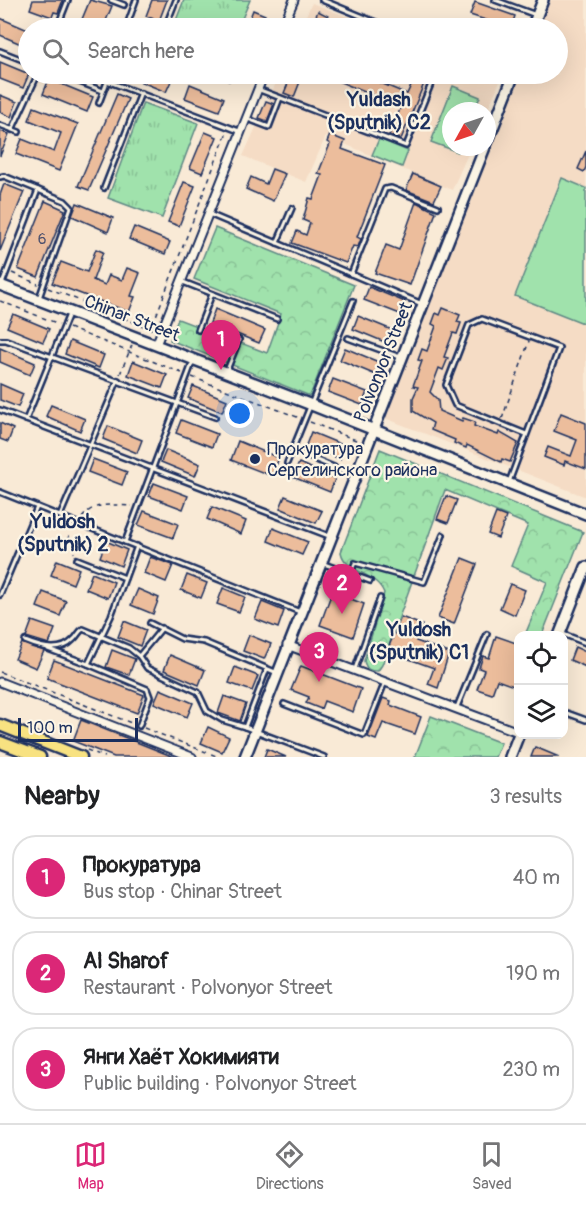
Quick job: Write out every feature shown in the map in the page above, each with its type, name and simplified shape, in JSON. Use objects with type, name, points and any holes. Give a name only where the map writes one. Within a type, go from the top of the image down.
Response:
[{"type":"main road","points":[[0,725],[81,757]]},
{"type":"main road","points":[[0,742],[33,756]]},
{"type":"street","points":[[286,18],[294,0]]},
{"type":"street","points":[[536,18],[543,0]]},
{"type":"street","points":[[156,345],[260,84]]},
{"type":"street","points":[[496,120],[510,84]]},
{"type":"street","name":"Polvonyor Street","points":[[245,757],[287,645],[481,156]]},
{"type":"street","name":"Chinar Street","points":[[1,286],[309,404],[586,514]]},
{"type":"street","points":[[560,631],[586,568]]},
{"type":"street","points":[[287,645],[514,731]]},
{"type":"street","points":[[0,682],[192,757]]},
{"type":"street","points":[[510,757],[517,739]]},
{"type":"lane","points":[[61,18],[68,0]]},
{"type":"lane","points":[[111,0],[124,5]]},
{"type":"lane","points":[[130,18],[136,0]]},
{"type":"lane","points":[[169,18],[176,0]]},
{"type":"lane","points":[[322,0],[366,18]]},
{"type":"lane","points":[[495,0],[537,15]]},
{"type":"lane","points":[[0,51],[18,58]]},
{"type":"lane","points":[[12,130],[33,84]]},
{"type":"lane","points":[[85,84],[103,91]]},
{"type":"lane","points":[[99,103],[106,84]]},
{"type":"lane","points":[[116,84],[241,132]]},
{"type":"lane","points":[[258,89],[406,146],[431,84]]},
{"type":"lane","points":[[104,188],[141,93]]},
{"type":"lane","points":[[246,119],[269,127],[280,98]]},
{"type":"lane","points":[[0,125],[20,132]]},
{"type":"lane","points":[[0,177],[65,201],[71,207],[38,300]]},
{"type":"lane","points":[[351,274],[385,189],[391,188],[438,207]]},
{"type":"lane","points":[[1,286],[38,190]]},
{"type":"lane","points":[[277,243],[292,208]]},
{"type":"lane","points":[[208,214],[423,305]]},
{"type":"lane","points":[[182,281],[277,319]]},
{"type":"lane","points":[[198,330],[212,294]]},
{"type":"lane","points":[[286,463],[352,301]]},
{"type":"lane","points":[[26,420],[70,312]]},
{"type":"lane","points":[[508,483],[559,348],[482,319],[469,325],[446,385],[455,405],[526,434]]},
{"type":"lane","points":[[348,338],[402,358]]},
{"type":"lane","points":[[0,340],[53,356],[215,417]]},
{"type":"lane","points":[[226,372],[239,340]]},
{"type":"lane","points":[[125,542],[179,403],[193,359]]},
{"type":"lane","points":[[60,516],[118,380]]},
{"type":"lane","points":[[0,410],[330,537]]},
{"type":"lane","points":[[292,450],[355,475]]},
{"type":"lane","points":[[0,492],[300,612]]},
{"type":"lane","points":[[0,595],[37,507]]},
{"type":"lane","points":[[350,574],[355,563],[423,582],[442,535]]},
{"type":"lane","points":[[88,664],[125,578],[136,546]]},
{"type":"lane","points":[[76,559],[125,578]]},
{"type":"lane","points":[[320,562],[370,581]]},
{"type":"lane","points":[[354,670],[380,598]]},
{"type":"lane","points":[[150,623],[182,639],[204,642],[277,673]]},
{"type":"lane","points":[[140,656],[162,628]]},
{"type":"lane","points":[[46,648],[59,647],[73,641],[83,629],[101,635],[140,656],[147,668],[198,692],[207,711],[222,720],[255,729],[324,757]]},
{"type":"lane","points":[[457,709],[486,634]]},
{"type":"lane","points":[[568,637],[586,643]]},
{"type":"lane","points":[[25,641],[147,689],[150,698],[139,726]]},
{"type":"lane","points":[[245,727],[267,669]]},
{"type":"lane","points":[[284,704],[364,735],[385,682]]},
{"type":"lane","points":[[568,713],[586,720]]},
{"type":"path","points":[[7,271],[151,329],[229,127]]},
{"type":"path","points":[[118,380],[140,325]]},
{"type":"path","points":[[500,424],[530,338]]},
{"type":"path","points":[[78,523],[86,512],[103,504],[139,506]]},
{"type":"path","points":[[72,521],[69,537],[76,559]]},
{"type":"path","points":[[0,672],[219,757]]},
{"type":"shaded area","points":[[549,0],[586,0],[586,497],[385,418],[488,156],[496,156],[496,135],[516,84],[568,84],[568,18],[541,18]]},
{"type":"shaded area","points":[[312,3],[350,18],[305,18]]},
{"type":"shaded area","points":[[275,84],[499,84],[491,102],[442,102],[442,156],[467,156],[452,190],[326,136],[306,182],[243,156]]},
{"type":"green space","points":[[184,0],[250,0],[242,18],[177,18]]},
{"type":"green space","points":[[453,86],[480,97],[478,102],[447,102]]},
{"type":"green space","points":[[143,103],[198,123],[162,218],[108,198]]},
{"type":"green space","points":[[442,114],[442,146],[431,142]]},
{"type":"green space","points":[[379,139],[408,151],[402,167],[372,155]]},
{"type":"green space","points":[[562,178],[586,188],[586,314],[583,323],[515,296]]},
{"type":"green space","points":[[215,228],[354,285],[310,396],[170,340],[178,319],[267,353],[281,314],[194,279]]},
{"type":"green space","points":[[380,449],[583,532],[544,631],[527,631],[547,582],[511,566],[528,525],[445,490],[378,671],[367,668],[364,661],[384,593],[374,581],[348,564],[341,552]]},
{"type":"green space","points":[[431,716],[501,743],[495,757],[415,757]]},
{"type":"building","points":[[33,0],[63,0],[58,13],[54,12],[52,17],[30,9]]},
{"type":"building","points":[[90,0],[112,6],[107,18],[82,18]]},
{"type":"building","points":[[152,0],[167,0],[160,18],[146,16]]},
{"type":"building","points":[[475,2],[515,16],[514,18],[479,18],[470,15]]},
{"type":"building","points":[[253,10],[265,15],[264,18],[250,18]]},
{"type":"building","points":[[318,11],[328,16],[327,18],[315,18]]},
{"type":"building","points":[[0,18],[18,26],[18,43],[0,35]]},
{"type":"building","points":[[0,62],[18,69],[18,84],[25,84],[23,88],[0,79]]},
{"type":"building","points":[[47,84],[61,84],[93,97],[87,112],[43,94]]},
{"type":"building","points":[[146,84],[170,84],[166,92]]},
{"type":"building","points":[[190,84],[224,98],[219,111],[185,98]]},
{"type":"building","points":[[288,84],[299,84],[294,97],[284,93]]},
{"type":"building","points":[[345,84],[383,84],[407,94],[412,84],[424,84],[401,139],[389,135],[401,107]]},
{"type":"building","points":[[117,94],[128,99],[89,190],[78,186]]},
{"type":"building","points":[[0,95],[17,102],[11,117],[0,112]]},
{"type":"building","points":[[266,101],[274,104],[267,121],[259,118]]},
{"type":"building","points":[[34,107],[78,124],[59,171],[16,154],[22,139],[54,152],[61,133],[29,120]]},
{"type":"building","points":[[0,131],[9,134],[0,156]]},
{"type":"building","points":[[205,132],[217,137],[202,173],[190,168]]},
{"type":"building","points":[[330,135],[345,141],[342,149],[385,165],[357,237],[361,239],[358,247],[353,246],[346,263],[292,243],[297,231],[306,235],[310,223],[303,220],[309,198],[313,199],[322,175],[318,174],[330,144],[327,142]]},
{"type":"building","points":[[586,151],[586,167],[584,172],[578,169]]},
{"type":"building","points":[[272,169],[285,174],[273,201],[246,189],[251,177],[266,184]]},
{"type":"building","points":[[413,174],[441,186],[434,201],[406,190]]},
{"type":"building","points":[[184,182],[195,186],[179,226],[168,222]]},
{"type":"building","points":[[4,184],[24,192],[0,251],[0,195]]},
{"type":"building","points":[[45,201],[65,210],[38,277],[18,269]]},
{"type":"building","points":[[416,202],[436,212],[410,285],[375,273],[386,245],[399,250]]},
{"type":"building","points":[[77,203],[113,218],[108,232],[72,216]]},
{"type":"building","points":[[134,227],[170,242],[165,254],[129,239]]},
{"type":"building","points":[[96,249],[103,252],[93,280],[105,285],[109,275],[122,280],[127,268],[140,273],[131,296],[135,297],[129,312],[52,283],[61,262],[87,272]]},
{"type":"building","points":[[369,287],[405,302],[400,314],[364,300]]},
{"type":"building","points":[[443,308],[460,315],[457,322],[461,323],[457,334],[453,333],[444,357],[448,358],[443,370],[439,368],[430,392],[438,400],[439,411],[462,421],[463,418],[475,422],[474,426],[498,435],[499,432],[518,443],[510,462],[502,459],[501,462],[467,445],[466,448],[454,443],[455,440],[431,430],[433,423],[413,411],[413,398],[418,387],[413,386],[422,361],[418,360],[422,349],[427,351],[436,326],[432,324],[436,313],[440,315]]},
{"type":"building","points":[[215,309],[265,330],[259,343],[210,323]]},
{"type":"building","points":[[13,314],[49,329],[43,342],[7,327]]},
{"type":"building","points":[[358,316],[392,330],[387,343],[353,329]]},
{"type":"building","points":[[70,341],[104,355],[99,368],[65,354]]},
{"type":"building","points":[[0,348],[35,363],[30,375],[0,362]]},
{"type":"building","points":[[345,348],[381,363],[376,375],[340,360]]},
{"type":"building","points":[[133,361],[167,375],[162,388],[128,375]]},
{"type":"building","points":[[333,379],[367,392],[362,405],[328,392]]},
{"type":"building","points":[[0,384],[23,394],[18,407],[0,400]]},
{"type":"building","points":[[193,386],[227,400],[222,412],[188,398]]},
{"type":"building","points":[[51,405],[85,419],[80,431],[46,416]]},
{"type":"building","points":[[561,413],[586,423],[586,469],[565,461],[564,465],[544,457],[548,447],[571,456],[577,440],[554,431]]},
{"type":"building","points":[[181,420],[217,434],[212,447],[176,433]]},
{"type":"building","points":[[0,423],[13,429],[8,442],[0,439]]},
{"type":"building","points":[[108,426],[142,440],[137,453],[103,439]]},
{"type":"building","points":[[311,432],[345,446],[340,459],[306,445]]},
{"type":"building","name":"Прокуратура Сергелинского района","points":[[238,441],[279,458],[272,476],[231,460]]},
{"type":"building","points":[[166,450],[200,464],[195,476],[161,462]]},
{"type":"building","points":[[93,459],[127,472],[122,485],[88,472]]},
{"type":"building","points":[[299,463],[335,479],[330,492],[293,477]]},
{"type":"building","points":[[154,483],[188,496],[183,509],[149,496]]},
{"type":"building","points":[[285,496],[322,511],[316,523],[280,508]]},
{"type":"building","points":[[446,496],[457,500],[448,523],[437,519]]},
{"type":"building","points":[[212,507],[246,521],[241,534],[207,519]]},
{"type":"building","points":[[144,511],[178,524],[173,538],[138,525]]},
{"type":"building","points":[[496,513],[506,517],[498,538],[488,534]]},
{"type":"building","points":[[273,528],[308,542],[302,555],[268,541]]},
{"type":"building","points":[[106,541],[127,550],[121,566],[100,557]]},
{"type":"building","points":[[150,557],[173,565],[166,582],[144,573]]},
{"type":"building","points":[[462,558],[477,564],[454,624],[438,618]]},
{"type":"building","points":[[57,560],[79,569],[73,584],[51,575]]},
{"type":"building","points":[[92,573],[114,582],[108,598],[86,589]]},
{"type":"building","points":[[187,575],[207,583],[201,598],[181,590]]},
{"type":"building","points":[[510,584],[525,590],[515,615],[500,608]]},
{"type":"building","points":[[223,588],[245,597],[239,612],[217,604]]},
{"type":"building","points":[[138,589],[159,598],[153,614],[131,605]]},
{"type":"building","points":[[43,592],[66,601],[60,616],[37,607]]},
{"type":"building","points":[[332,592],[364,604],[353,637],[320,625]]},
{"type":"building","points":[[262,602],[284,611],[278,628],[255,619]]},
{"type":"building","points":[[401,617],[422,625],[416,641],[449,653],[438,688],[428,684],[434,668],[387,651]]},
{"type":"building","points":[[32,621],[55,629],[49,644],[26,637]]},
{"type":"building","points":[[124,621],[146,630],[140,646],[118,637]]},
{"type":"building","points":[[249,635],[271,644],[264,659],[243,651]]},
{"type":"building","points":[[496,636],[514,642],[514,686],[497,680],[492,694],[477,689],[484,670],[479,668],[483,656],[489,658]]},
{"type":"building","points":[[22,643],[44,651],[36,668],[15,659]]},
{"type":"building","points":[[575,647],[586,652],[586,667],[570,660]]},
{"type":"building","points":[[112,650],[135,659],[129,675],[106,667]]},
{"type":"building","points":[[170,655],[205,670],[199,685],[164,670]]},
{"type":"building","points":[[54,660],[144,695],[137,713],[47,678]]},
{"type":"building","points":[[301,666],[361,689],[353,712],[324,701],[321,709],[306,703],[309,697],[291,690]]},
{"type":"building","points":[[235,667],[258,676],[252,691],[229,683]]},
{"type":"building","points":[[160,689],[193,703],[187,717],[154,703]]},
{"type":"building","points":[[224,696],[246,704],[240,721],[218,713]]},
{"type":"building","points":[[383,698],[391,701],[390,705],[421,717],[415,734],[383,723],[376,740],[368,737]]},
{"type":"building","points":[[81,720],[174,757],[114,757],[73,741]]},
{"type":"building","points":[[208,727],[229,737],[222,752],[201,743]]},
{"type":"building","points":[[535,747],[559,757],[531,757]]},
{"type":"building","points":[[267,749],[286,757],[264,757]]},
{"type":"place","name":"Прокуратура","points":[[221,370]]},
{"type":"place","name":"Прокуратура Сергелинского района","points":[[255,459]]},
{"type":"place","name":"Al Sharof","points":[[342,614]]},
{"type":"place","name":"Янги Хаёт Хокимияти","points":[[319,682]]},
{"type":"district","name":"Yuldash (Sputnik) C2","points":[[379,110]]},
{"type":"district","name":"Yuldosh (Sputnik) 2","points":[[63,532]]},
{"type":"district","name":"Yuldosh (Sputnik) C1","points":[[419,640]]}]
